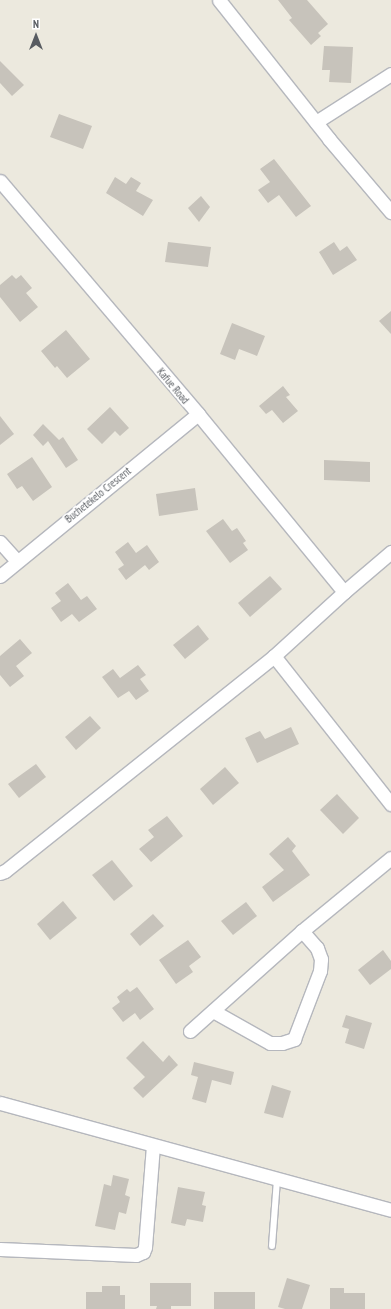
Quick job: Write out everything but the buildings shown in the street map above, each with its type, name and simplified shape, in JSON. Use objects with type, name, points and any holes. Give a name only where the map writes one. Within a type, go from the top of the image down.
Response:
[{"type":"street","points":[[219,0],[316,122],[391,212]]},
{"type":"street","points":[[316,122],[391,74]]},
{"type":"street","name":"Kafue Road","points":[[0,181],[198,414],[344,592]]},
{"type":"street","name":"Buchetekelo Crescent","points":[[0,576],[198,414]]},
{"type":"street","points":[[0,542],[17,561]]},
{"type":"street","points":[[0,873],[5,871],[274,656],[344,592],[391,552]]},
{"type":"street","points":[[274,656],[391,804]]},
{"type":"street","points":[[190,1031],[302,931],[391,858]]},
{"type":"street","points":[[213,1011],[270,1043],[282,1043],[294,1039],[320,971],[321,958],[317,948],[302,931]]},
{"type":"street","points":[[0,1103],[391,1210]]},
{"type":"street","points":[[0,1249],[136,1255],[143,1252],[145,1247],[153,1146]]},
{"type":"lane","points":[[272,1246],[278,1179]]}]
